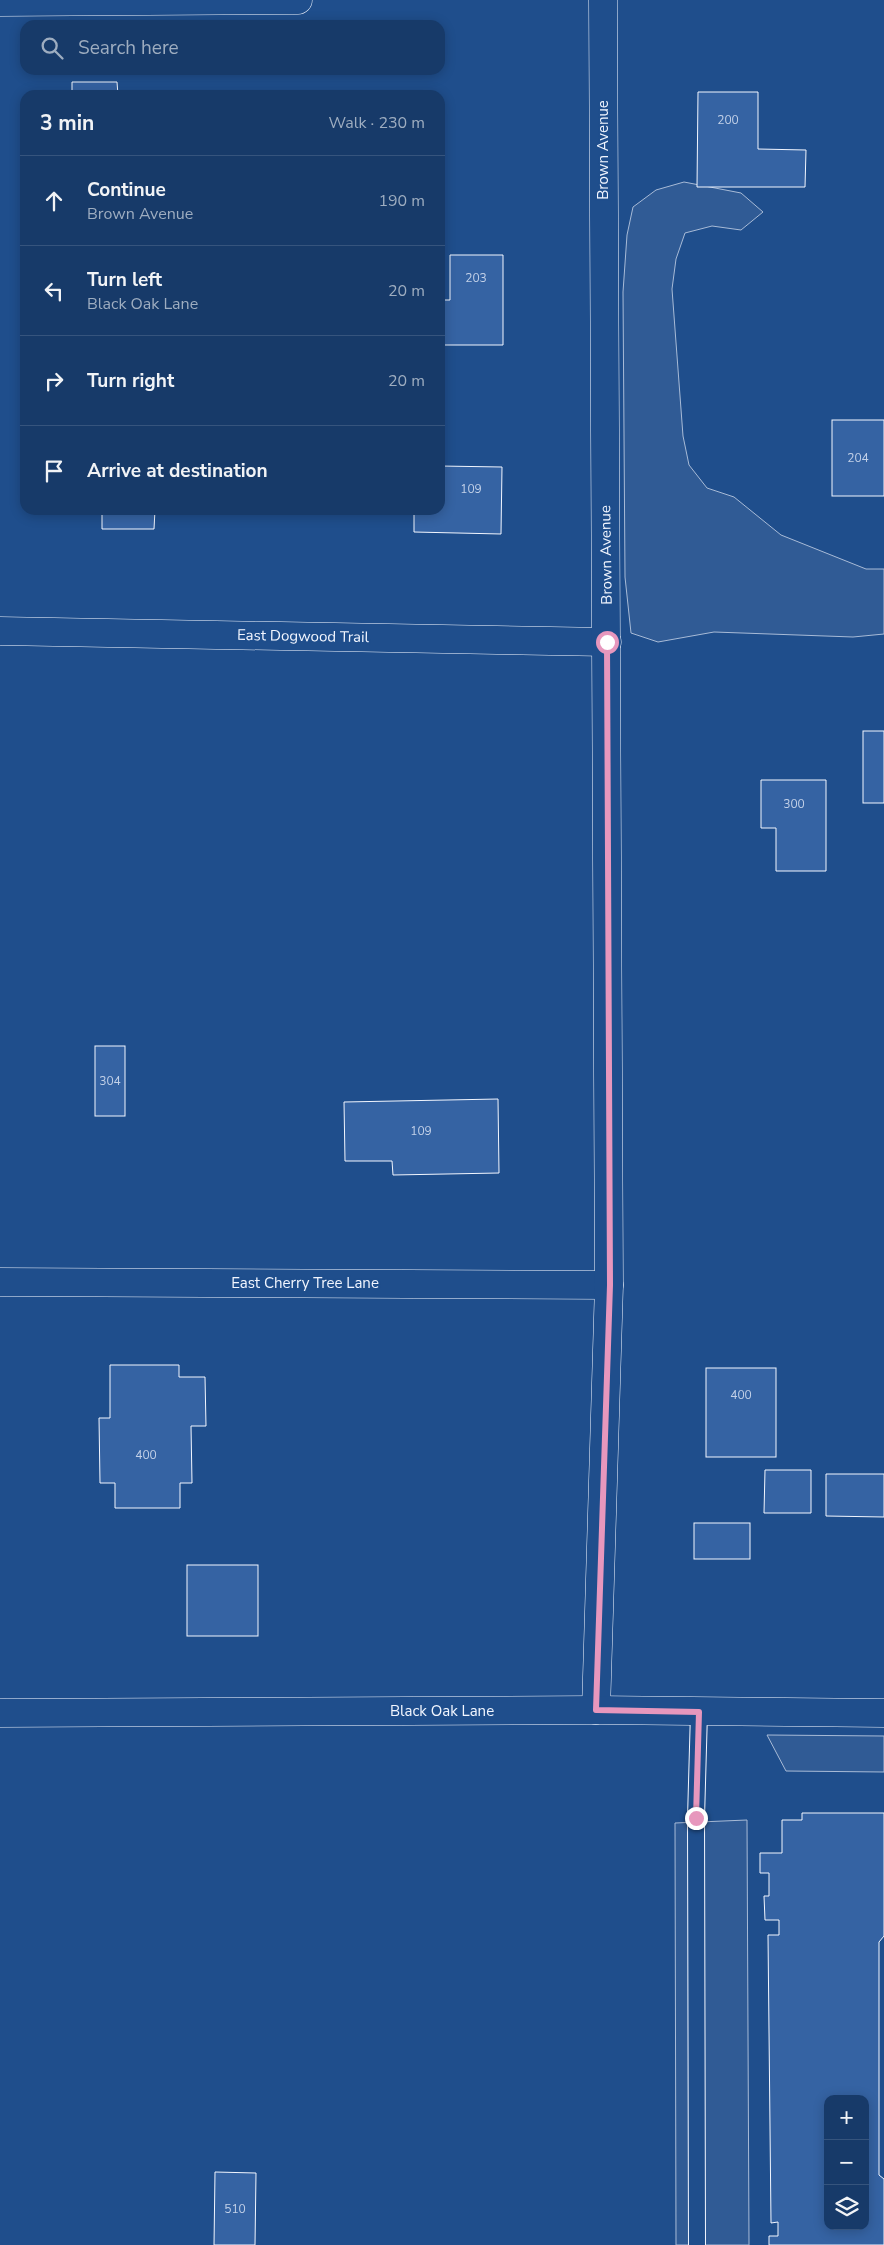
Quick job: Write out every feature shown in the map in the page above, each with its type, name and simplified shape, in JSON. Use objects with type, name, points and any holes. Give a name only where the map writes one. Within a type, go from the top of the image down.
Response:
[{"type":"street","points":[[0,2],[298,0]]},
{"type":"street","name":"Brown Avenue","points":[[596,1710],[610,1285],[603,0]]},
{"type":"street","name":"East Dogwood Trail","points":[[0,631],[607,642]]},
{"type":"street","name":"East Cherry Tree Lane","points":[[0,1282],[610,1285]]},
{"type":"street","name":"Black Oak Lane","points":[[0,1713],[596,1710],[884,1713]]},
{"type":"lane","points":[[697,2245],[696,1818],[699,1712]]},
{"type":"shaded area","points":[[684,182],[741,193],[763,212],[741,230],[712,226],[685,233],[676,259],[672,289],[683,436],[689,465],[707,488],[734,497],[781,535],[866,569],[884,569],[884,634],[853,637],[714,632],[658,642],[631,633],[625,577],[623,292],[627,235],[633,207],[656,190]]},
{"type":"shaded area","points":[[767,1735],[884,1736],[884,1772],[786,1771]]},
{"type":"shaded area","points":[[747,1820],[749,2245],[676,2245],[675,1823]]},
{"type":"building","points":[[72,82],[117,82],[118,90],[72,90]]},
{"type":"building","points":[[698,92],[758,92],[758,149],[806,150],[805,187],[697,187]]},
{"type":"building","points":[[450,255],[503,255],[503,345],[445,345],[445,300],[450,300]]},
{"type":"building","points":[[832,420],[884,420],[884,496],[832,496]]},
{"type":"building","points":[[445,466],[502,467],[501,534],[414,532],[414,515],[445,515]]},
{"type":"building","points":[[102,515],[155,515],[154,529],[102,529]]},
{"type":"building","points":[[863,731],[884,731],[884,803],[863,803]]},
{"type":"building","points":[[761,780],[826,780],[826,871],[776,871],[776,828],[761,828]]},
{"type":"building","points":[[95,1046],[125,1046],[125,1116],[95,1116]]},
{"type":"building","points":[[498,1099],[499,1173],[393,1175],[392,1161],[345,1161],[344,1102]]},
{"type":"building","points":[[110,1365],[179,1365],[179,1377],[205,1377],[206,1426],[191,1426],[192,1483],[180,1483],[180,1508],[115,1508],[115,1483],[100,1483],[99,1418],[110,1418]]},
{"type":"building","points":[[706,1368],[776,1368],[776,1457],[706,1457]]},
{"type":"building","points":[[765,1470],[811,1470],[811,1513],[764,1513]]},
{"type":"building","points":[[826,1474],[884,1474],[884,1517],[826,1516]]},
{"type":"building","points":[[694,1523],[750,1523],[750,1559],[694,1559]]},
{"type":"building","points":[[187,1565],[258,1565],[258,1636],[187,1636]]},
{"type":"building","points":[[802,1813],[884,1813],[884,1936],[879,1942],[879,2175],[884,2179],[884,2245],[769,2245],[769,2236],[778,2236],[778,2222],[771,2223],[768,1935],[779,1935],[779,1920],[765,1920],[764,1896],[769,1896],[769,1873],[760,1873],[760,1853],[782,1853],[782,1820],[802,1820]]},
{"type":"building","points":[[215,2172],[256,2173],[255,2245],[214,2245]]},
{"type":"route","points":[[607,642],[610,1285],[596,1710],[699,1712],[696,1818]]}]
